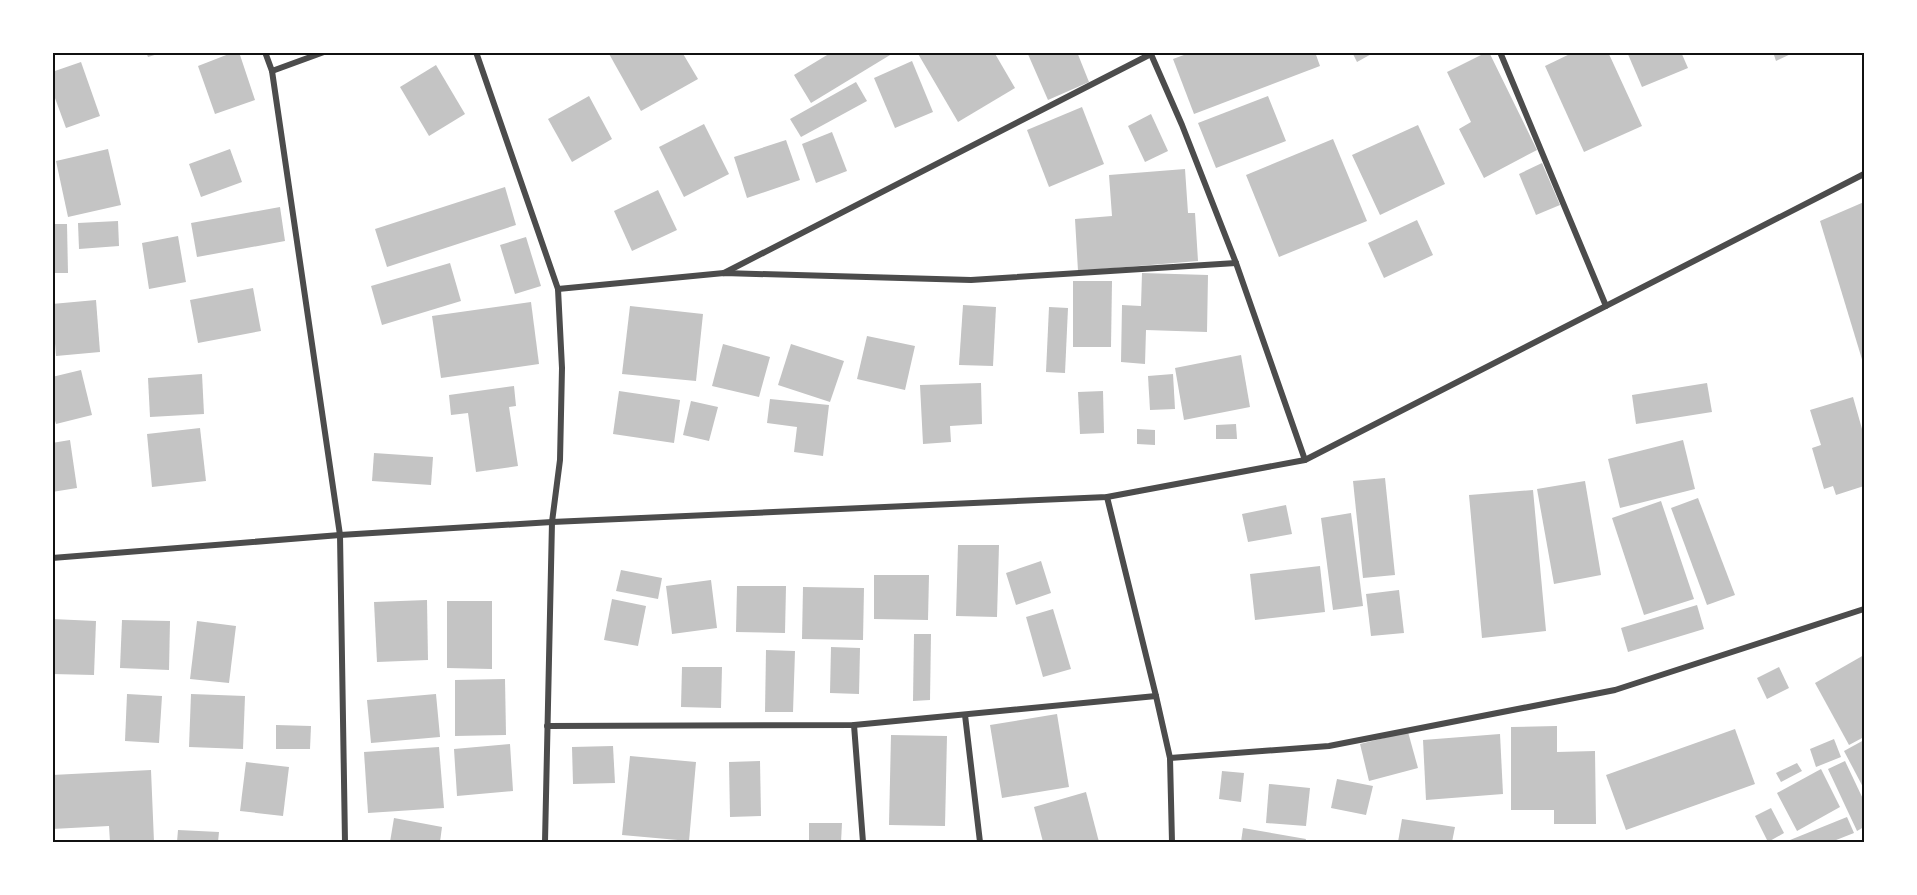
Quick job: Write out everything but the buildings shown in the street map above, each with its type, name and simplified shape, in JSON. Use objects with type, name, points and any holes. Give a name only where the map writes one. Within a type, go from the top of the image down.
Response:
[{"type":"street","points":[[265,52],[272,71],[340,535],[345,843]]},
{"type":"street","points":[[272,71],[324,52]]},
{"type":"street","points":[[477,52],[558,289],[562,368],[560,459],[552,522],[545,843]]},
{"type":"street","points":[[1500,52],[1606,306]]},
{"type":"street","points":[[724,273],[1150,53],[1182,125],[1236,263],[1305,460]]},
{"type":"street","points":[[52,558],[340,535],[552,522],[1107,497],[1305,460],[1864,174]]},
{"type":"street","points":[[558,289],[724,273],[971,280],[1236,263]]},
{"type":"street","points":[[1107,497],[1170,759],[1172,843]]},
{"type":"street","points":[[1170,759],[1329,746],[1615,690],[1864,609]]},
{"type":"street","points":[[548,726],[854,725],[1156,696]]},
{"type":"street","points":[[965,715],[980,843]]},
{"type":"street","points":[[854,725],[863,843]]}]
